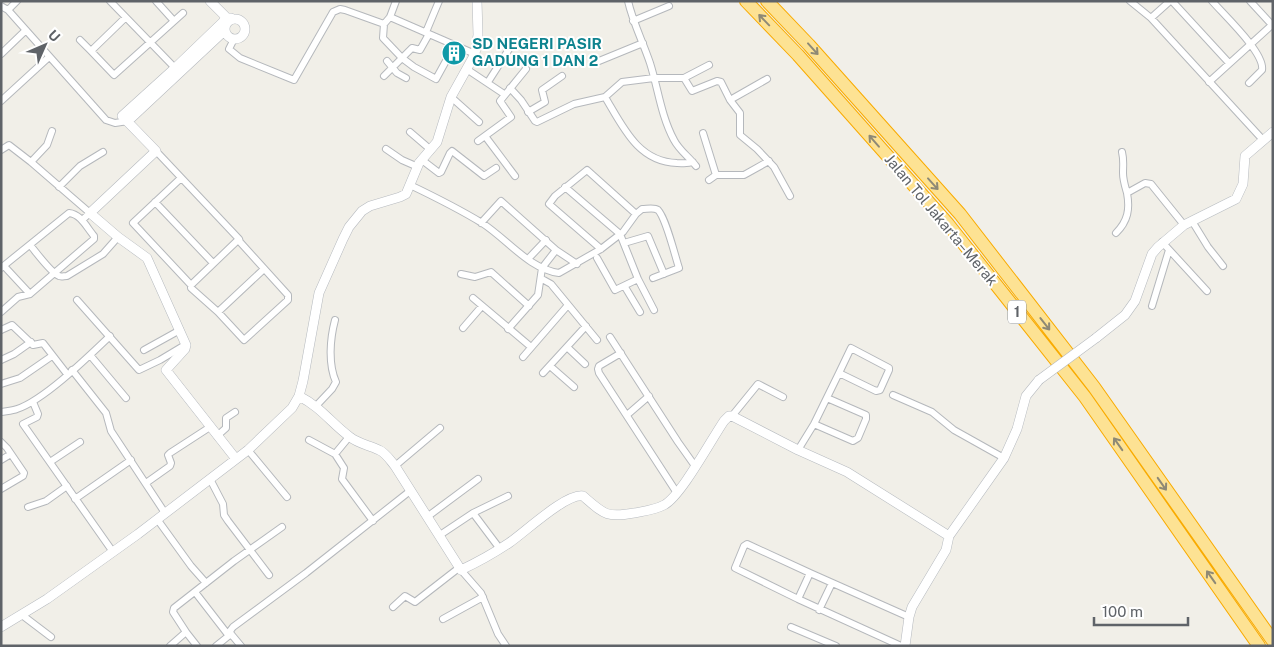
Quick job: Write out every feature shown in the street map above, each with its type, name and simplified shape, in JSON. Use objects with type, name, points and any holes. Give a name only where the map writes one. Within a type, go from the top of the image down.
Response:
[{"type":"highway","name":"Jalan Tol Jakarta–Merak","points":[[746,1],[798,55],[948,224],[1085,397],[1260,646]]},
{"type":"highway","name":"Jalan Tol Jakarta–Merak","points":[[767,1],[960,214],[1094,387],[1273,641]]},
{"type":"street","points":[[4,1],[4,8],[106,120],[111,122],[123,120],[228,21],[242,21],[246,30],[240,38],[234,39],[226,33],[228,21]]},
{"type":"street","points":[[4,8],[17,1]]},
{"type":"street","points":[[110,1],[176,72]]},
{"type":"street","points":[[156,1],[174,21]]},
{"type":"street","points":[[210,1],[228,21]]},
{"type":"street","points":[[396,1],[390,17],[384,24],[383,38],[402,58],[436,79],[448,59]]},
{"type":"street","points":[[384,76],[412,48],[420,50],[439,1]]},
{"type":"street","points":[[1,627],[47,599],[157,519],[248,450],[292,408],[298,396],[313,333],[319,293],[343,238],[349,226],[362,211],[370,206],[403,196],[410,186],[420,163],[439,138],[452,96],[468,70],[475,54],[478,35],[478,1]]},
{"type":"street","points":[[605,98],[625,130],[640,149],[663,162],[694,164],[672,137],[628,1]]},
{"type":"street","points":[[1130,1],[1151,18],[1262,140]]},
{"type":"street","points":[[1151,18],[1171,1],[1229,63]]},
{"type":"street","points":[[1212,1],[1250,44],[1263,66],[1262,70],[1249,83]]},
{"type":"street","points":[[1209,82],[1272,25],[1250,1]]},
{"type":"street","points":[[633,21],[669,6]]},
{"type":"street","points":[[234,39],[229,49],[240,58],[294,80],[332,12],[340,9],[346,10],[384,24]]},
{"type":"street","points":[[80,40],[114,75],[183,13]]},
{"type":"street","points":[[390,17],[475,54]]},
{"type":"street","points":[[91,51],[125,18]]},
{"type":"street","points":[[2,52],[26,30]]},
{"type":"street","points":[[599,61],[642,43]]},
{"type":"street","points":[[488,82],[511,46]]},
{"type":"street","points":[[1,101],[49,57]]},
{"type":"street","points":[[387,61],[400,75],[406,78]]},
{"type":"street","points":[[510,88],[521,99],[534,121],[537,122],[574,104],[605,98],[622,82],[654,78],[684,78],[709,65]]},
{"type":"street","points":[[478,141],[511,116],[500,102],[504,94],[526,69]]},
{"type":"street","points":[[468,70],[504,94]]},
{"type":"street","points":[[528,112],[545,102],[542,90],[562,76]]},
{"type":"street","points":[[684,78],[692,91],[719,81],[740,113],[740,136],[769,161],[790,196]]},
{"type":"street","points":[[730,100],[767,79]]},
{"type":"street","points":[[452,96],[479,122]]},
{"type":"street","points":[[123,120],[156,151],[239,239],[289,298],[246,339],[242,339],[218,312],[191,288],[191,285],[133,225],[180,178]]},
{"type":"street","points":[[31,162],[47,145],[52,132]]},
{"type":"street","points":[[410,132],[431,150]]},
{"type":"street","points":[[905,646],[909,617],[915,601],[946,550],[949,536],[1004,458],[1017,429],[1026,396],[1040,380],[1125,315],[1135,301],[1152,254],[1162,242],[1188,223],[1236,199],[1243,184],[1245,156],[1273,132]]},
{"type":"street","points":[[703,133],[716,175]]},
{"type":"street","points":[[485,136],[515,176]]},
{"type":"street","points":[[1,150],[9,145],[118,237],[147,258],[186,344],[184,349],[167,368]]},
{"type":"street","points":[[386,149],[402,160],[420,163],[439,172],[441,172],[450,152],[484,176],[496,168]]},
{"type":"street","points":[[82,220],[156,151]]},
{"type":"street","points":[[59,187],[80,166],[103,152]]},
{"type":"street","points":[[1116,234],[1128,218],[1122,152]]},
{"type":"street","points":[[709,180],[716,175],[744,175],[769,161]]},
{"type":"street","points":[[601,249],[549,202],[587,170],[636,214]]},
{"type":"street","points":[[1127,193],[1145,183],[1151,184],[1196,230],[1223,266]]},
{"type":"street","points":[[410,186],[456,207],[496,233],[528,259],[597,340]]},
{"type":"street","points":[[565,187],[622,239],[638,280],[654,310]]},
{"type":"street","points":[[481,223],[502,201],[556,250],[577,264]]},
{"type":"street","points":[[156,202],[213,263]]},
{"type":"street","points":[[622,239],[636,214],[642,209],[653,208],[658,211],[664,223],[679,269],[653,278]]},
{"type":"street","points":[[1,312],[18,297],[30,294],[53,272],[94,239],[94,236],[75,213],[69,212],[3,267],[30,294]]},
{"type":"street","points":[[542,274],[559,273],[622,239],[648,236],[664,274]]},
{"type":"street","points":[[30,245],[53,272],[58,276],[67,276],[103,254],[118,237]]},
{"type":"street","points":[[191,285],[239,239]]},
{"type":"street","points":[[528,259],[546,240]]},
{"type":"street","points":[[1162,242],[1207,291]]},
{"type":"street","points":[[508,330],[540,293],[542,274],[556,250]]},
{"type":"street","points":[[1152,306],[1170,250]]},
{"type":"street","points":[[597,258],[615,290],[638,280]]},
{"type":"street","points":[[218,312],[264,269]]},
{"type":"street","points":[[461,274],[475,277],[491,272],[529,306]]},
{"type":"street","points":[[625,286],[640,312]]},
{"type":"street","points":[[473,298],[508,330],[531,347]]},
{"type":"street","points":[[77,300],[139,370],[186,344]]},
{"type":"street","points":[[524,357],[568,304]]},
{"type":"street","points":[[463,328],[482,306]]},
{"type":"street","points":[[316,406],[336,382],[332,375],[331,351],[335,320]]},
{"type":"street","points":[[1,330],[13,325],[35,346],[43,343],[52,356],[70,372],[106,414],[108,425],[165,512]]},
{"type":"street","points":[[543,373],[586,326]]},
{"type":"street","points":[[144,350],[180,330]]},
{"type":"street","points":[[1,412],[17,409],[33,402],[110,336]]},
{"type":"street","points":[[610,337],[695,466]]},
{"type":"street","points":[[1,360],[14,354],[31,342]]},
{"type":"street","points":[[566,347],[585,364]]},
{"type":"street","points":[[798,450],[814,424],[851,348],[889,369],[878,392],[839,373]]},
{"type":"street","points":[[621,353],[599,366],[598,371],[677,493]]},
{"type":"street","points":[[90,355],[126,398]]},
{"type":"street","points":[[1,384],[20,378],[52,356]]},
{"type":"street","points":[[160,360],[166,363],[166,370],[236,459]]},
{"type":"street","points":[[550,366],[574,387]]},
{"type":"street","points":[[393,607],[405,596],[415,602],[461,568],[500,549],[549,513],[576,496],[583,496],[604,514],[619,516],[662,506],[677,493],[724,421],[729,416],[732,416],[758,384],[783,397]]},
{"type":"street","points":[[893,395],[932,412],[954,430],[1004,458]]},
{"type":"street","points":[[298,396],[316,406],[349,437],[383,452],[395,466],[461,568],[483,597],[498,634],[506,646]]},
{"type":"street","points":[[627,415],[649,396]]},
{"type":"street","points":[[814,424],[853,441],[858,438],[866,415],[827,398]]},
{"type":"street","points":[[33,402],[38,414],[37,417],[23,424],[113,552]]},
{"type":"street","points":[[217,436],[226,428],[226,418],[235,412]]},
{"type":"street","points":[[732,416],[798,450],[847,472],[949,536]]},
{"type":"street","points":[[146,483],[169,467],[171,463],[170,453],[210,427]]},
{"type":"street","points":[[395,466],[440,428]]},
{"type":"street","points":[[334,454],[349,437]]},
{"type":"street","points":[[309,440],[334,454],[344,468],[342,480],[373,522]]},
{"type":"street","points":[[1,442],[11,454],[22,471],[23,476],[1,489]]},
{"type":"street","points":[[50,462],[80,442]]},
{"type":"street","points":[[248,450],[287,498]]},
{"type":"street","points":[[1,460],[11,454]]},
{"type":"street","points":[[76,499],[131,460]]},
{"type":"street","points":[[210,479],[223,504],[224,515],[269,576]]},
{"type":"street","points":[[427,517],[478,479]]},
{"type":"street","points":[[28,507],[46,501],[67,486]]},
{"type":"street","points":[[216,646],[230,635],[229,632],[233,627],[306,574],[410,491]]},
{"type":"street","points":[[440,535],[473,513],[508,496]]},
{"type":"street","points":[[473,513],[500,549]]},
{"type":"street","points":[[157,519],[191,566],[206,583]]},
{"type":"street","points":[[197,646],[173,610],[282,527]]},
{"type":"street","points":[[901,646],[819,610],[736,570],[735,566],[746,544],[909,617]]},
{"type":"street","points":[[798,599],[810,573]]},
{"type":"street","points":[[819,610],[832,583]]},
{"type":"street","points":[[195,592],[241,646]]},
{"type":"street","points":[[443,619],[483,597]]},
{"type":"street","points":[[22,615],[51,636]]},
{"type":"street","points":[[791,627],[836,646]]},
{"type":"street","points":[[170,646],[186,632]]},
{"type":"place","name":"SD NEGERI PASIR GADUNG 1 DAN 2","points":[[454,53]]}]
